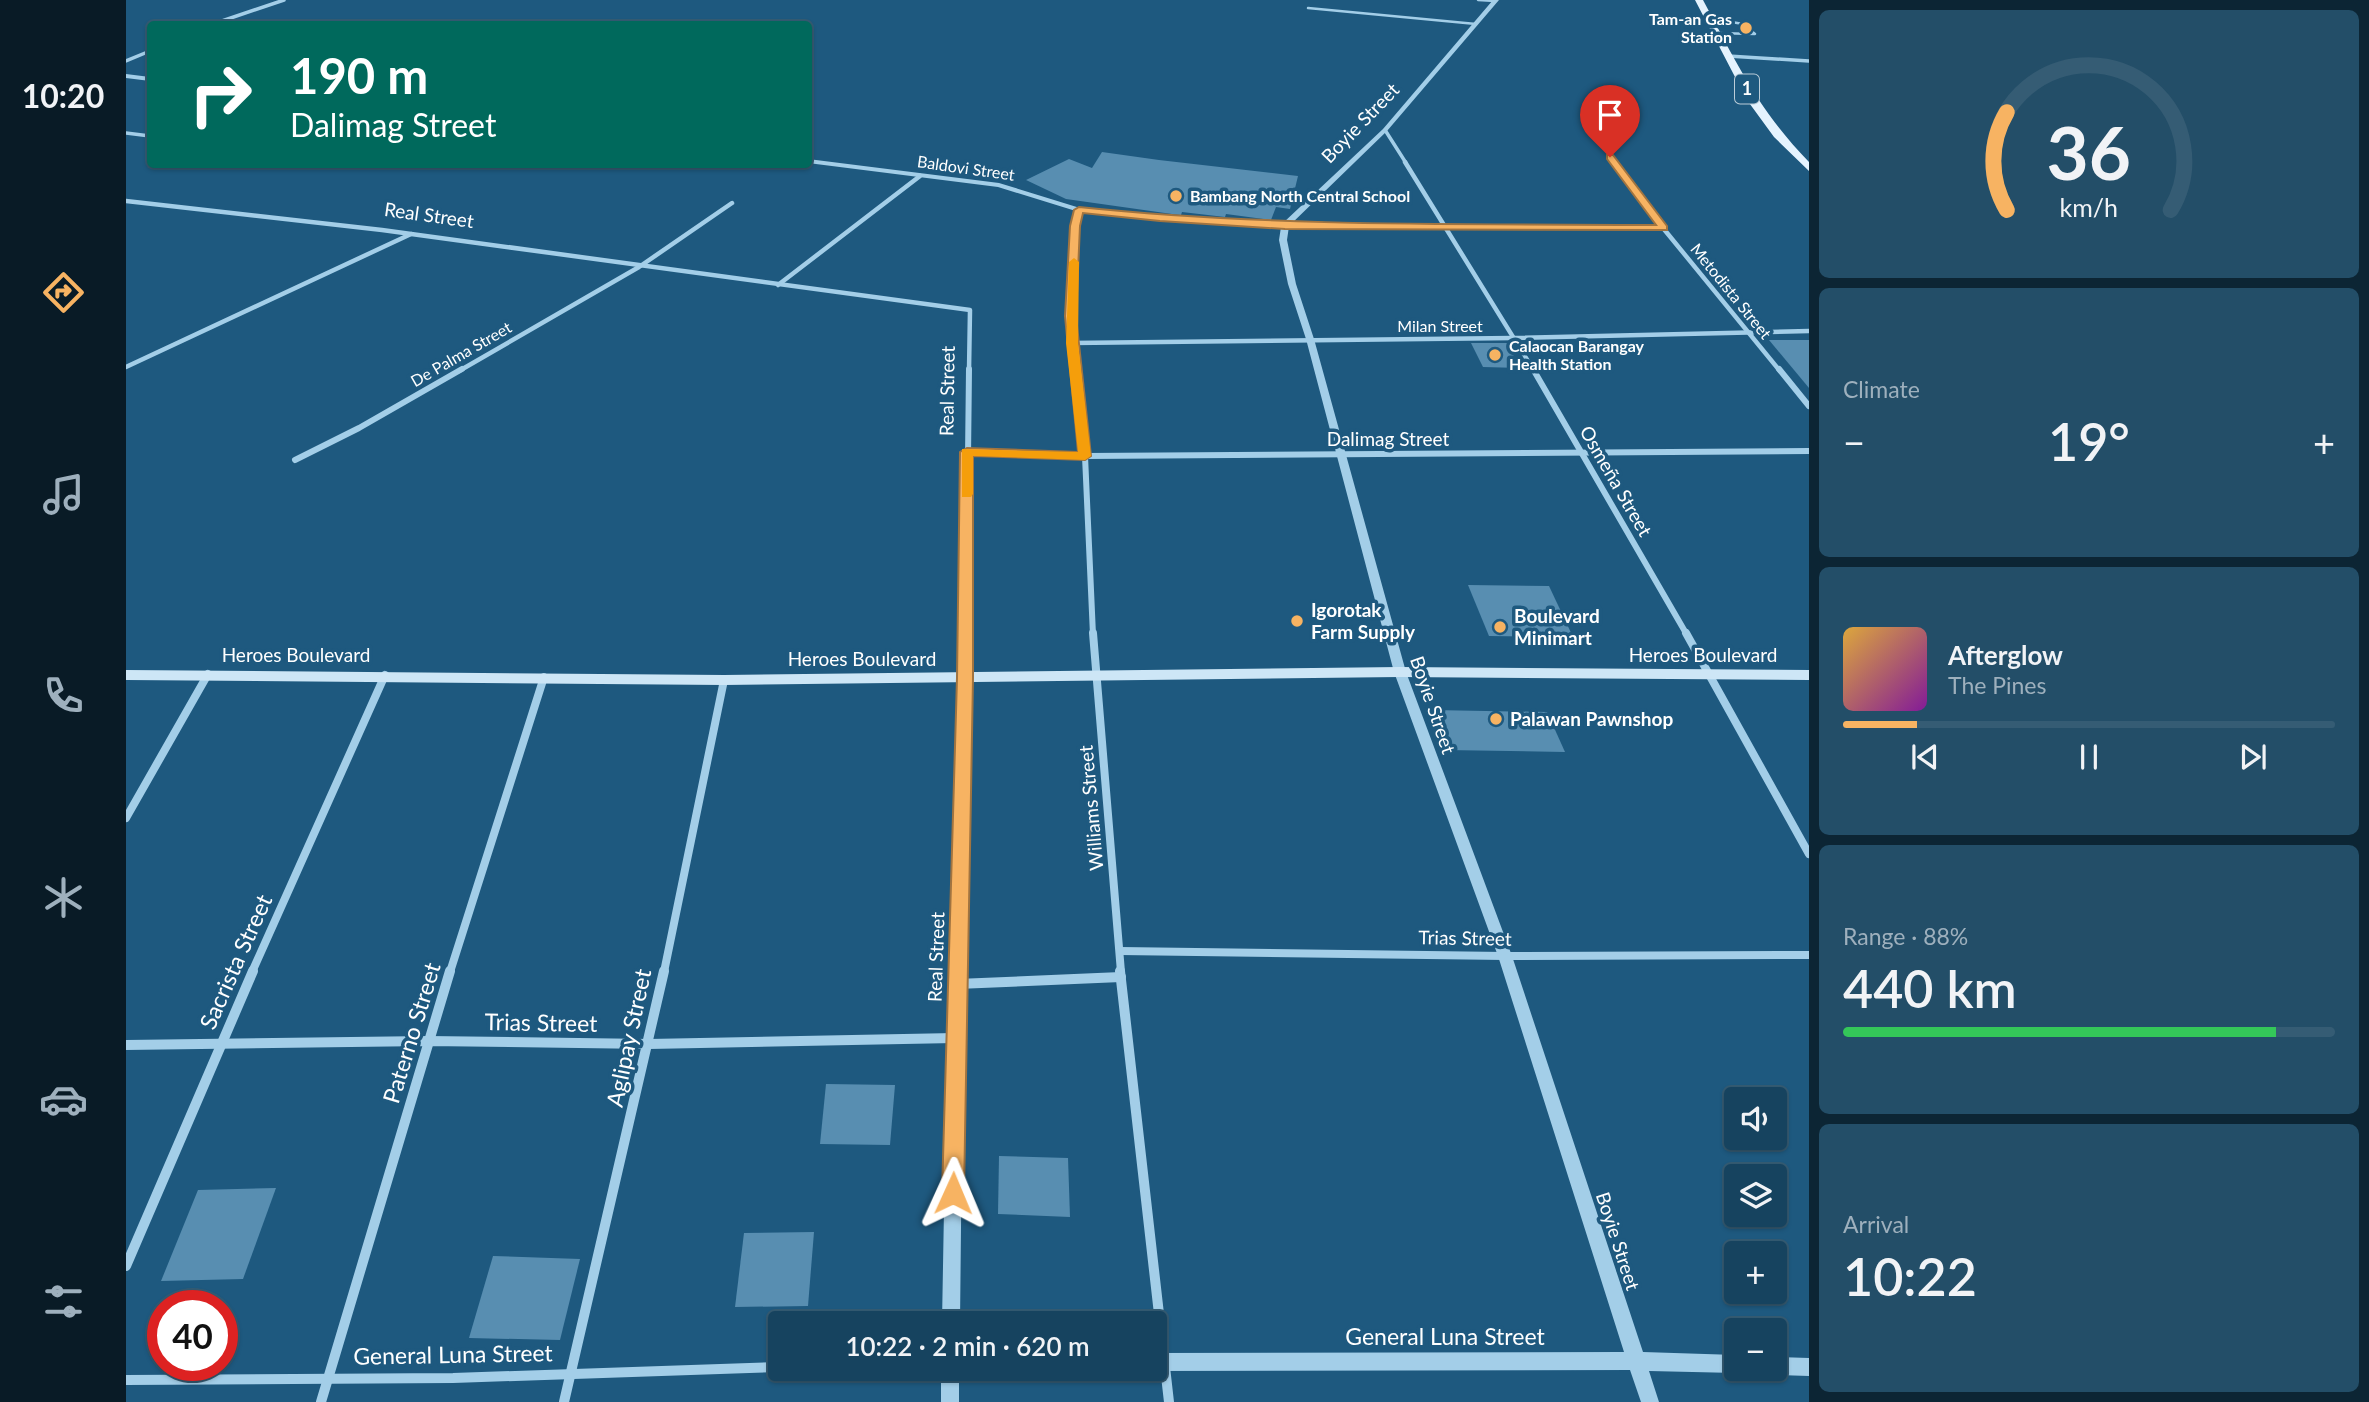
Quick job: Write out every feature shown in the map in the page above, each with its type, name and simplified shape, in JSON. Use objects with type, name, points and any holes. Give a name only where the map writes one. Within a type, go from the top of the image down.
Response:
[{"type":"main road","name":"1","points":[[1699,0],[1752,100],[1777,135],[1809,168]]},
{"type":"main road","name":"Heroes Boulevard","points":[[126,675],[385,675],[724,680],[1400,672],[1809,675]]},
{"type":"street","points":[[222,21],[284,0]]},
{"type":"street","name":"Boyie Street","points":[[1496,1],[1385,130],[1285,226],[1285,259],[1310,339],[1400,672],[1505,957],[1650,1402]]},
{"type":"street","points":[[126,61],[147,52]]},
{"type":"street","points":[[1728,56],[1809,61]]},
{"type":"street","points":[[126,76],[147,79]]},
{"type":"street","name":"Osmeña Street","points":[[1385,130],[1447,226],[1584,454],[1809,854]]},
{"type":"street","points":[[126,133],[147,136]]},
{"type":"street","name":"Metodista Street","points":[[1610,157],[1663,228],[1809,406]]},
{"type":"street","name":"Baldovi Street","points":[[812,162],[999,185],[1079,210],[1160,218],[1285,226],[1663,228]]},
{"type":"street","points":[[778,285],[920,176]]},
{"type":"street","name":"Real Street","points":[[126,201],[411,234],[970,310],[951,1311]]},
{"type":"street","name":"De Palma Street","points":[[295,460],[359,428],[639,267],[732,204]]},
{"type":"street","name":"Williams Street","points":[[1079,210],[1075,226],[1072,343],[1085,456],[1095,676],[1121,977],[1156,1311]]},
{"type":"street","points":[[126,367],[411,234]]},
{"type":"street","name":"Milan Street","points":[[1072,343],[1513,338],[1809,331]]},
{"type":"street","name":"Dalimag Street","points":[[967,452],[1085,456],[1809,451]]},
{"type":"street","points":[[126,818],[208,674]]},
{"type":"street","name":"Sacrista Street","points":[[126,1266],[220,1044],[385,675]]},
{"type":"street","name":"Paterno Street","points":[[321,1402],[428,1041],[544,677]]},
{"type":"street","name":"Aglipay Street","points":[[564,1402],[649,1044],[724,680]]},
{"type":"street","name":"Trias Street","points":[[1120,951],[1505,957],[1809,955]]},
{"type":"street","points":[[956,984],[1121,977]]},
{"type":"street","name":"Trias Street","points":[[126,1045],[428,1041],[649,1044],[955,1038]]},
{"type":"street","name":"General Luna Street","points":[[1167,1362],[1637,1361],[1724,1364]]},
{"type":"street","points":[[1787,1366],[1809,1367]]},
{"type":"street","name":"General Luna Street","points":[[126,1380],[328,1382],[570,1377],[768,1368]]},
{"type":"street","points":[[950,1381],[950,1402]]},
{"type":"street","name":"Williams Street","points":[[1165,1381],[1169,1402]]},
{"type":"lane","points":[[1478,0],[1496,1]]},
{"type":"lane","points":[[1308,8],[1476,24]]},
{"type":"lane","points":[[1708,18],[1744,24],[1755,34],[1715,33]]},
{"type":"building","name":"Bambang North Central School","points":[[1102,152],[1298,176],[1290,209],[1276,207],[1271,220],[1226,214],[1225,217],[1182,212],[1181,215],[1066,199],[1026,180],[1069,159],[1092,168]]},
{"type":"building","points":[[1769,340],[1809,340],[1809,388]]},
{"type":"building","name":"Calaocan Barangay Health Station","points":[[1471,343],[1507,343],[1520,368],[1483,367]]},
{"type":"building","points":[[1468,585],[1549,586],[1573,637],[1489,636]]},
{"type":"building","points":[[1432,710],[1547,712],[1565,752],[1445,750]]},
{"type":"building","points":[[826,1084],[895,1085],[890,1145],[820,1144]]},
{"type":"building","points":[[999,1156],[1068,1158],[1070,1217],[998,1214]]},
{"type":"building","points":[[276,1188],[243,1279],[161,1281],[198,1190]]},
{"type":"building","points":[[814,1232],[808,1306],[735,1307],[744,1233]]},
{"type":"building","points":[[493,1256],[580,1259],[560,1340],[469,1338]]},
{"type":"slow traffic","points":[[967,494],[967,452],[1085,456],[1072,343],[1074,262]]},
{"type":"place","name":"Tam-an Gas Station","points":[[1746,28]]},
{"type":"place","name":"Bambang North Central School","points":[[1176,196]]},
{"type":"place","name":"Calaocan Barangay Health Station","points":[[1495,355]]},
{"type":"place","name":"Igorotak Farm Supply","points":[[1297,621]]},
{"type":"place","name":"Boulevard Minimart","points":[[1500,627]]},
{"type":"place","name":"Palawan Pawnshop","points":[[1496,719]]},
{"type":"route","points":[[953,1193],[965,678],[967,452],[1085,456],[1071,316],[1075,226],[1079,210],[1285,226],[1663,228],[1610,157]]}]
